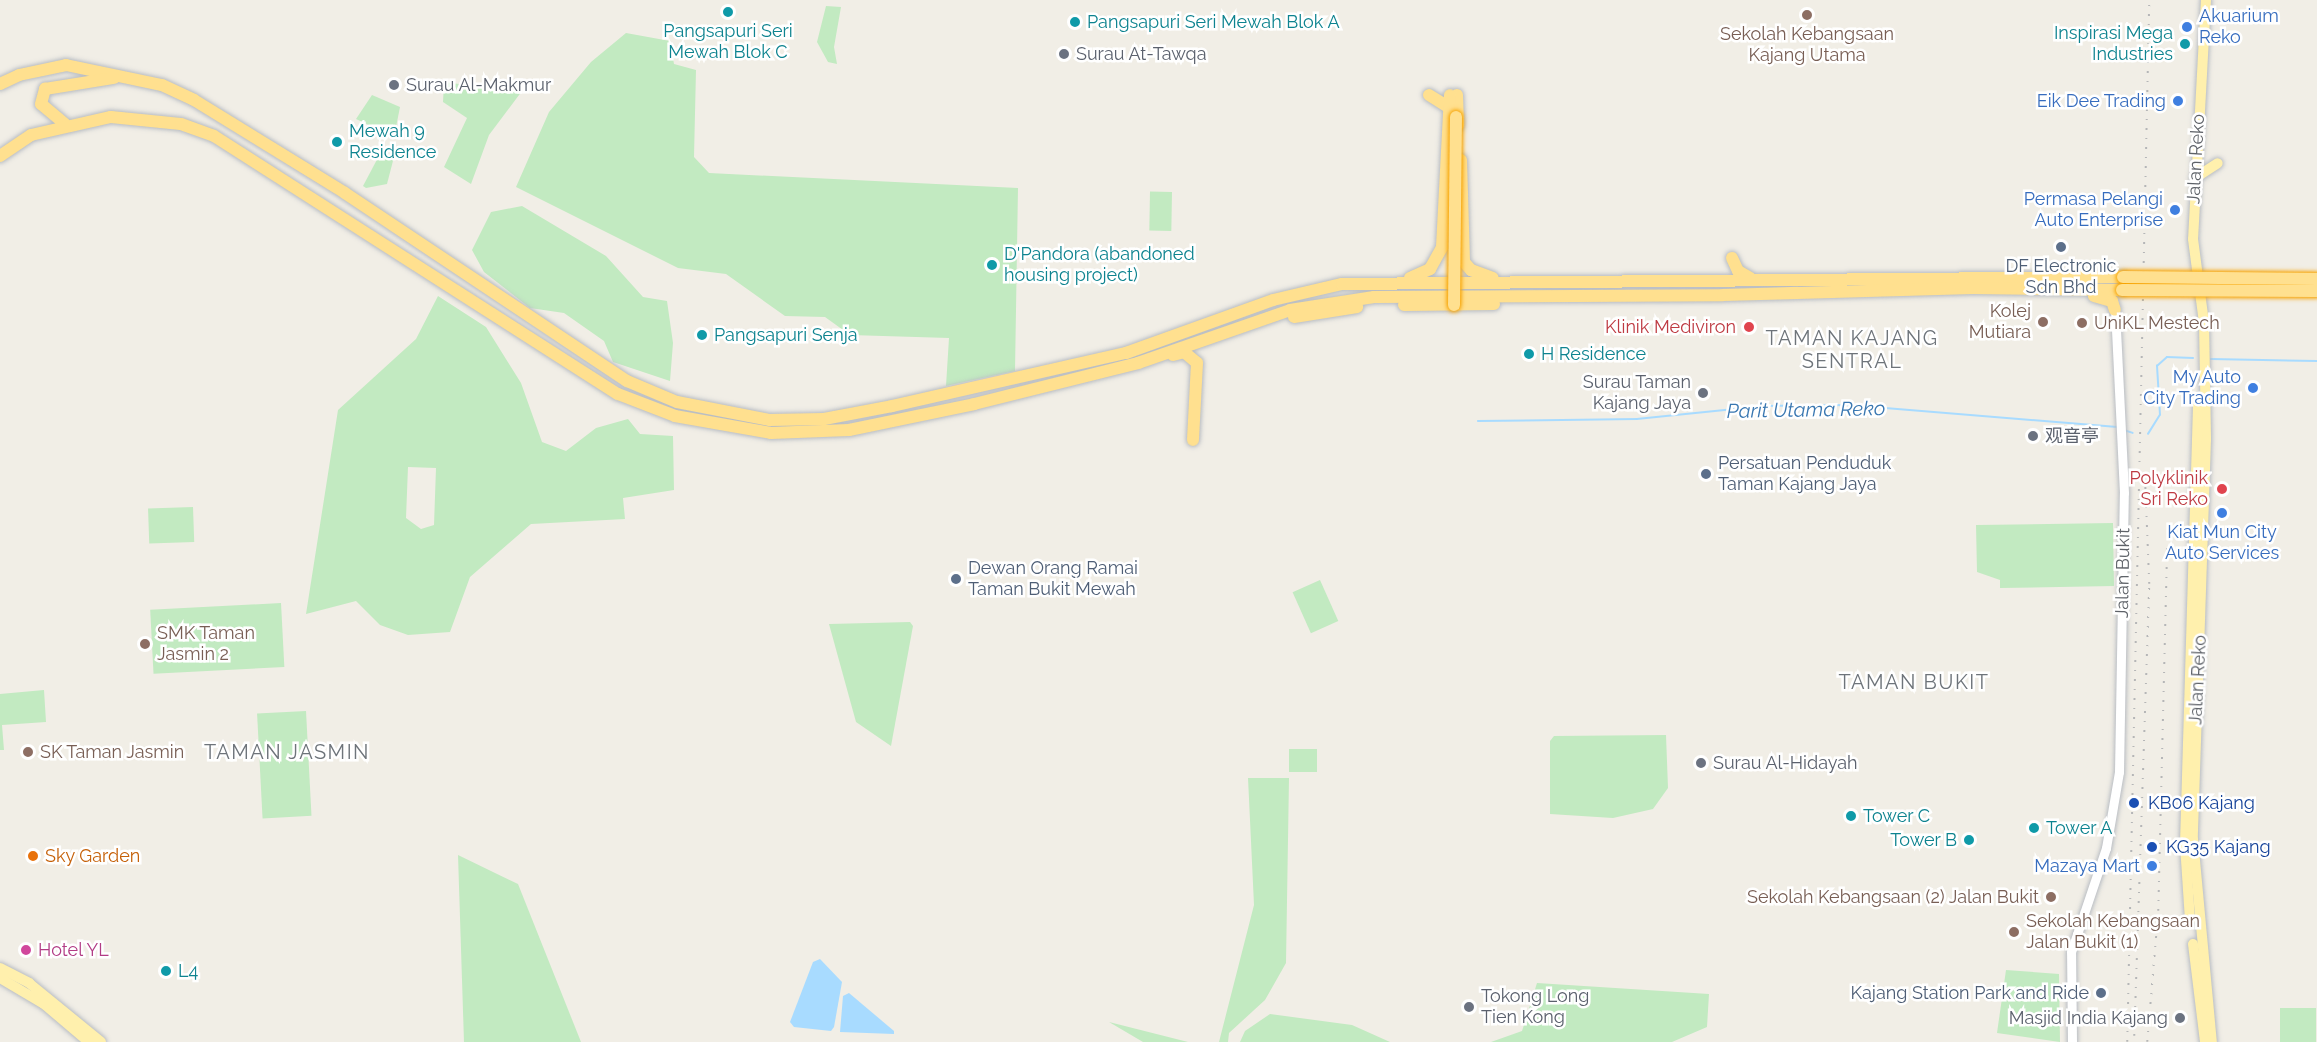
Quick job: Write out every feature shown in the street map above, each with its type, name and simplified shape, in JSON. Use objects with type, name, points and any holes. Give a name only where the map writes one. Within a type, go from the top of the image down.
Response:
[{"type":"highway","points":[[0,84],[19,75],[66,65],[128,76],[194,100],[369,208],[627,381],[677,402],[729,415],[824,419],[892,406],[1126,353],[1314,290],[1394,282],[1754,279],[2120,298],[2317,279]]},
{"type":"highway","points":[[65,124],[41,104],[45,89],[128,76]]},
{"type":"highway","points":[[1429,95],[1451,99]]},
{"type":"highway","points":[[1394,282],[1424,274],[1440,257],[1451,99]]},
{"type":"highway","points":[[1451,99],[1464,262],[1480,274],[1509,281]]},
{"type":"highway","points":[[0,156],[31,135],[65,124],[111,117],[150,119],[214,136],[618,394],[675,416],[729,429],[771,434],[849,430],[1184,352],[1195,359],[1193,440]]},
{"type":"highway","points":[[1451,305],[1454,122]]},
{"type":"highway","points":[[1712,280],[1726,272],[1732,258],[1738,271],[1754,279]]},
{"type":"highway","points":[[1138,363],[1258,320],[1321,303],[1374,297],[1657,296],[2048,289],[2120,298],[2188,291],[2317,291]]},
{"type":"highway","points":[[2048,289],[2104,297],[2112,301],[2120,298]]},
{"type":"highway","points":[[1258,320],[1379,305],[1645,301],[1657,296]]},
{"type":"main road","name":"Jalan Reko","points":[[2206,0],[2195,178],[2193,255],[2201,318],[2206,523],[2193,838],[2194,894],[2212,1042]]},
{"type":"main road","points":[[2195,178],[2218,163],[2197,148]]},
{"type":"main road","name":"Jalan Bukit","points":[[2069,1042],[2072,952],[2106,848],[2118,765],[2124,493],[2119,432],[2120,298]]},
{"type":"main road","name":"Jalan Reko","points":[[2201,318],[2185,844],[2205,1042]]},
{"type":"main road","points":[[1,970],[89,1042]]},
{"type":"main road","points":[[1,970],[28,983],[101,1042]]},
{"type":"green space","points":[[826,6],[841,7],[834,47],[837,64],[828,62],[817,42]]},
{"type":"green space","points":[[626,33],[670,41],[674,64],[696,70],[694,157],[709,173],[1018,188],[1015,371],[946,386],[949,338],[850,335],[825,317],[785,316],[726,274],[678,268],[516,187],[549,112],[591,62]]},
{"type":"green space","points":[[444,82],[474,86],[518,83],[522,91],[489,135],[471,184],[444,167],[467,118],[443,102]]},
{"type":"green space","points":[[372,95],[400,107],[394,137],[356,119]]},
{"type":"green space","points":[[381,152],[394,157],[387,184],[366,188],[363,186]]},
{"type":"green space","points":[[1150,192],[1172,192],[1171,231],[1149,231]]},
{"type":"green space","points":[[522,206],[606,256],[643,297],[667,301],[673,343],[670,381],[613,362],[604,341],[564,313],[530,308],[484,272],[472,250],[491,212]]},
{"type":"green space","points":[[438,296],[486,327],[521,383],[542,442],[566,451],[596,428],[628,419],[640,434],[673,436],[674,490],[623,498],[625,519],[531,524],[470,577],[450,632],[408,635],[380,625],[356,601],[306,614],[338,410],[416,339]],"holes":[[[408,467],[436,468],[434,525],[421,529],[406,518]]]},
{"type":"green space","points":[[193,507],[194,542],[149,544],[148,509]]},
{"type":"green space","points":[[2113,523],[2114,586],[2000,588],[2000,580],[1977,572],[1976,525]]},
{"type":"green space","points":[[1320,580],[1338,621],[1311,633],[1293,592]]},
{"type":"green space","points":[[281,603],[284,667],[154,674],[150,610]]},
{"type":"green space","points":[[910,622],[913,626],[891,746],[856,722],[829,624]]},
{"type":"green space","points":[[44,690],[46,722],[2,725],[4,750],[0,750],[0,694]]},
{"type":"green space","points":[[306,711],[311,816],[263,818],[257,714]]},
{"type":"green space","points":[[1666,735],[1668,788],[1653,809],[1613,818],[1550,814],[1550,741],[1554,736]]},
{"type":"green space","points":[[1289,749],[1317,749],[1317,772],[1289,772]]},
{"type":"green space","points":[[1248,778],[1289,778],[1286,963],[1265,1000],[1229,1033],[1228,1042],[1219,1042],[1254,905]]},
{"type":"green space","points":[[458,855],[518,884],[581,1042],[464,1042]]},
{"type":"green space","points":[[2006,970],[2059,974],[2060,1042],[1997,1033]]},
{"type":"green space","points":[[1537,983],[1709,994],[1707,1027],[1672,1042],[1491,1042],[1522,1031]]},
{"type":"green space","points":[[2280,1008],[2316,1008],[2316,1042],[2280,1042]]},
{"type":"green space","points":[[1270,1014],[1352,1025],[1390,1042],[1240,1042],[1245,1031]]},
{"type":"green space","points":[[1109,1022],[1188,1042],[1143,1042]]},
{"type":"water","points":[[820,959],[842,982],[834,1027],[831,1031],[794,1027],[790,1022],[813,962]]},
{"type":"water","points":[[849,993],[894,1031],[894,1034],[840,1032],[843,996]]},
{"type":"waterway","name":"Parit Utama Reko","points":[[2148,434],[2160,415],[2157,366],[2167,357],[2193,358]]},
{"type":"waterway","name":"Parit Utama Reko","points":[[2211,359],[2317,361]]},
{"type":"waterway","name":"Parit Utama Reko","points":[[1478,421],[1637,419],[1763,406],[1849,405],[2117,427]]},
{"type":"waterway","name":"Parit Utama Reko","points":[[2124,430],[2133,433]]},
{"type":"railway","points":[[2127,1042],[2149,0]]},
{"type":"railway","points":[[2134,1036],[2149,584],[2145,484]]},
{"type":"railway","points":[[2147,1042],[2158,911],[2167,543]]},
{"type":"place","name":"Pangsapuri Seri Mewah Blok C","points":[[728,12]]},
{"type":"place","name":"Sekolah Kebangsaan Kajang Utama","points":[[1807,15]]},
{"type":"place","name":"Pangsapuri Seri Mewah Blok A","points":[[1075,22]]},
{"type":"place","name":"Akuarium Reko","points":[[2187,27]]},
{"type":"place","name":"Inspirasi Mega Industries","points":[[2185,44]]},
{"type":"place","name":"Surau At-Tawqa","points":[[1064,54]]},
{"type":"place","name":"Surau Al-Makmur","points":[[394,85]]},
{"type":"place","name":"Eik Dee Trading","points":[[2178,101]]},
{"type":"place","name":"Mewah 9 Residence","points":[[337,142]]},
{"type":"place","name":"Permasa Pelangi Auto Enterprise","points":[[2175,210]]},
{"type":"place","name":"DF Electronic Sdn Bhd","points":[[2061,247]]},
{"type":"place","name":"D'Pandora (abandoned housing project)","points":[[992,265]]},
{"type":"place","name":"Kolej Mutiara","points":[[2043,322]]},
{"type":"place","name":"UniKL Mestech","points":[[2082,323]]},
{"type":"place","name":"Klinik Mediviron","points":[[1749,327]]},
{"type":"place","name":"Pangsapuri Senja","points":[[702,335]]},
{"type":"place","name":"H Residence","points":[[1529,354]]},
{"type":"place","name":"My Auto City Trading","points":[[2253,388]]},
{"type":"place","name":"Surau Taman Kajang Jaya","points":[[1703,393]]},
{"type":"place","name":"观音亭","points":[[2033,436]]},
{"type":"place","name":"Persatuan Penduduk Taman Kajang Jaya","points":[[1706,474]]},
{"type":"place","name":"Polyklinik Sri Reko","points":[[2222,489]]},
{"type":"place","name":"Kiat Mun City Auto Services","points":[[2222,513]]},
{"type":"place","name":"Dewan Orang Ramai Taman Bukit Mewah","points":[[956,579]]},
{"type":"place","name":"SMK Taman Jasmin 2","points":[[145,644]]},
{"type":"place","name":"SK Taman Jasmin","points":[[28,752]]},
{"type":"place","name":"Surau Al-Hidayah","points":[[1701,763]]},
{"type":"place","name":"KB06 Kajang","points":[[2134,803]]},
{"type":"place","name":"Tower C","points":[[1851,816]]},
{"type":"place","name":"Tower A","points":[[2034,828]]},
{"type":"place","name":"Tower B","points":[[1969,840]]},
{"type":"place","name":"KG35 Kajang","points":[[2152,847]]},
{"type":"place","name":"Sky Garden","points":[[33,856]]},
{"type":"place","name":"Mazaya Mart","points":[[2152,866]]},
{"type":"place","name":"Sekolah Kebangsaan (2) Jalan Bukit","points":[[2051,897]]},
{"type":"place","name":"Sekolah Kebangsaan Jalan Bukit (1)","points":[[2014,932]]},
{"type":"place","name":"Hotel YL","points":[[26,950]]},
{"type":"place","name":"L4","points":[[166,971]]},
{"type":"place","name":"Kajang Station Park and Ride","points":[[2101,993]]},
{"type":"place","name":"Tokong Long Tien Kong","points":[[1469,1007]]},
{"type":"place","name":"Masjid India Kajang","points":[[2180,1018]]},
{"type":"district","name":"TAMAN KAJANG SENTRAL","points":[[1852,350]]},
{"type":"district","name":"TAMAN BUKIT","points":[[1914,682]]},
{"type":"district","name":"TAMAN JASMIN","points":[[287,752]]}]
